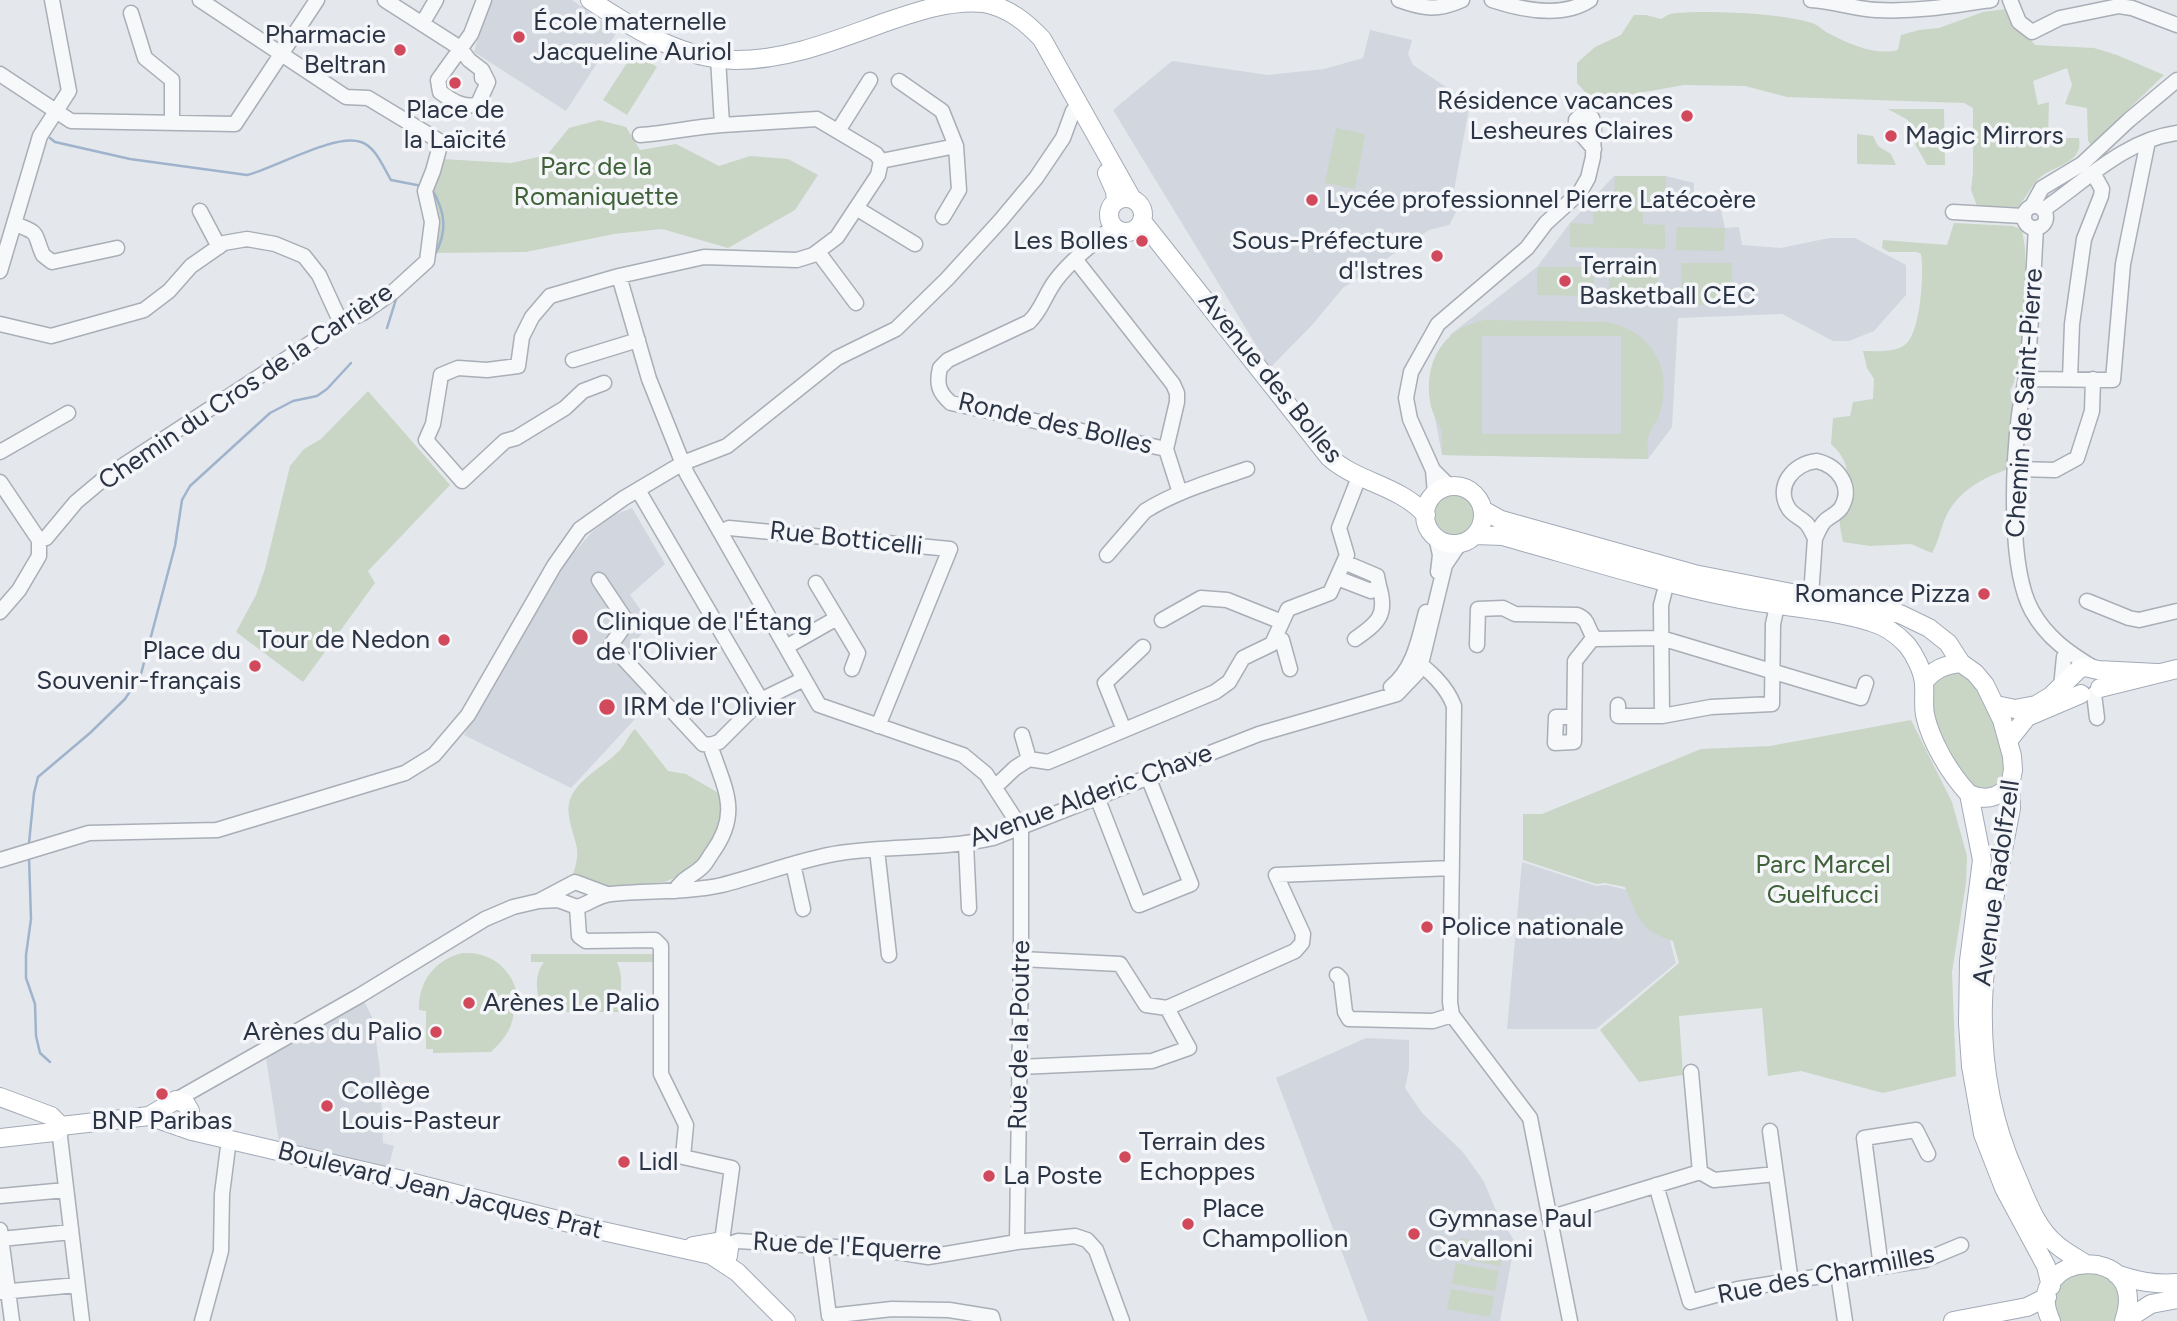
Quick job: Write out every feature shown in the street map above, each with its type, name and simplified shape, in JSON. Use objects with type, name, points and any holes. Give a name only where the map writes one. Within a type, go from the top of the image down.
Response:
[{"type":"main road","points":[[590,0],[643,35],[676,49],[737,60],[781,56],[822,45],[929,6],[970,2],[1001,8],[1026,23],[1042,39],[1124,200],[1143,210],[1138,225],[1124,232],[1114,226],[1109,215],[1110,208],[1124,200]]},
{"type":"main road","name":"Avenue des Bolles","points":[[1138,225],[1162,245],[1316,443],[1339,466],[1393,490],[1417,505],[1426,515]]},
{"type":"main road","points":[[1466,488],[1474,493],[1483,510],[1480,527],[1467,539],[1448,543],[1436,537],[1427,524],[1428,504],[1439,492],[1466,488]]},
{"type":"main road","name":"Avenue des Bolles","points":[[1393,490],[1439,492]]},
{"type":"main road","name":"Avenue Radolfzell","points":[[1483,510],[1501,520],[1659,566],[1737,584],[1900,614],[1929,628],[1948,643],[1961,663],[1975,673],[1996,705],[2008,741],[2013,770],[2010,786],[2011,808],[1982,984],[1981,1024],[1986,1077],[2006,1152],[2031,1210],[2043,1231],[2058,1246],[2084,1263],[2106,1267],[2116,1274],[2145,1283],[2177,1283]]},
{"type":"main road","name":"Avenue Radolfzell","points":[[1467,539],[1503,536],[1667,582],[1777,606],[1857,618],[1890,630],[1906,644],[1924,682],[1923,703],[1933,737],[1961,786],[1969,794],[1982,860],[1969,961],[1968,1023],[1971,1066],[1983,1134],[2004,1188],[2046,1266],[2051,1321]]},
{"type":"main road","points":[[1924,682],[1932,672],[1948,664],[1961,663]]},
{"type":"main road","points":[[1996,705],[2015,709],[2045,701],[2070,679],[2074,687],[2177,669]]},
{"type":"main road","points":[[2008,741],[2027,717],[2094,683]]},
{"type":"main road","points":[[1969,794],[1989,798],[2001,794],[2010,786]]},
{"type":"main road","points":[[0,1097],[51,1116],[61,1126]]},
{"type":"main road","name":"Boulevard Jean Jacques Prat","points":[[0,1138],[54,1132],[61,1126],[177,1117],[229,1139],[589,1228],[679,1248],[722,1253]]},
{"type":"main road","points":[[722,1253],[786,1321]]},
{"type":"main road","points":[[1953,1321],[2027,1307],[2049,1291],[2064,1270],[2084,1263]]},
{"type":"main road","points":[[2116,1274],[2128,1296],[2124,1321]]},
{"type":"main road","points":[[2124,1321],[2151,1304],[2177,1299]]},
{"type":"street","points":[[0,271],[40,136],[69,91],[52,0]]},
{"type":"street","points":[[200,0],[283,55]]},
{"type":"street","points":[[0,74],[71,121],[234,124],[283,55],[317,0]]},
{"type":"street","points":[[386,0],[460,48],[469,60],[482,70],[488,82],[484,94],[478,104],[466,106],[440,92],[438,80],[460,48],[471,34],[485,0]]},
{"type":"street","points":[[422,24],[436,0]]},
{"type":"street","points":[[1399,0],[1424,9],[1448,6],[1462,0]]},
{"type":"street","points":[[1492,0],[1509,6],[1557,11],[1578,8],[1590,0]]},
{"type":"street","points":[[1811,0],[1896,11],[1937,9],[1991,0]]},
{"type":"street","points":[[2010,0],[2019,22],[2032,32],[2060,18],[2119,6],[2132,8],[2177,25]]},
{"type":"street","points":[[131,13],[145,58],[172,80],[172,122]]},
{"type":"street","name":"Chemin du Cros de la Carrière","points":[[0,612],[19,590],[39,555],[39,540],[46,538],[76,502],[107,476],[341,323],[363,313],[393,292],[427,261],[432,222],[425,191],[440,142],[368,98],[346,97],[283,55]]},
{"type":"street","points":[[718,58],[722,125]]},
{"type":"street","points":[[838,131],[870,80]]},
{"type":"street","points":[[2036,229],[2025,224],[2042,188],[2082,164],[2177,80]]},
{"type":"street","points":[[899,81],[942,111],[956,146],[959,190],[943,217]]},
{"type":"street","points":[[0,860],[89,833],[217,830],[405,773],[434,755],[468,715],[554,566],[580,529],[683,463],[727,446],[837,358],[896,329],[947,279],[1036,178],[1063,138],[1076,108]]},
{"type":"street","points":[[604,383],[583,391],[565,408],[516,438],[505,441],[462,481],[426,440],[434,419],[440,375],[458,368],[486,370],[518,366],[522,337],[531,317],[550,296],[619,276],[704,257],[797,260],[818,252],[837,237],[878,175],[881,161],[876,154],[817,119],[685,128],[679,132],[640,135]]},
{"type":"street","points":[[1953,212],[2033,210],[2112,159],[2161,135],[2177,133]]},
{"type":"street","points":[[2026,379],[2113,380],[2123,264],[2148,141]]},
{"type":"street","points":[[881,161],[956,146]]},
{"type":"street","points":[[1439,492],[1433,470],[1410,419],[1406,398],[1411,372],[1438,324],[1527,248],[1546,223],[1580,192],[1588,178],[1594,149]]},
{"type":"street","points":[[2070,379],[2072,324],[2084,239],[2102,189],[2094,173]]},
{"type":"street","points":[[856,208],[915,244]]},
{"type":"street","name":"Chemin de Saint-Pierre","points":[[2033,210],[2046,217],[2044,225],[2036,229],[2026,379],[2019,415],[2016,550],[2024,593],[2032,613],[2063,652],[2094,683]]},
{"type":"street","points":[[200,211],[219,247]]},
{"type":"street","points":[[15,224],[32,230],[38,236],[43,256],[52,262],[117,248]]},
{"type":"street","name":"Ronde des Bolles","points":[[1114,226],[1075,259],[1055,281],[1038,313],[1029,322],[948,360],[940,368],[938,387],[942,396],[951,404],[1166,449]]},
{"type":"street","points":[[0,324],[51,337],[144,310],[169,291],[191,266],[224,243],[247,239],[275,244],[304,256],[319,275],[341,323]]},
{"type":"street","points":[[818,252],[856,303]]},
{"type":"street","name":"Ronde des Bolles","points":[[1075,259],[1177,393],[1166,449],[1180,492]]},
{"type":"street","points":[[619,276],[649,379],[683,463],[819,705],[963,755],[986,774],[1021,828]]},
{"type":"street","points":[[573,360],[638,340]]},
{"type":"street","points":[[2016,469],[2055,470],[2077,458],[2092,411],[2093,379]]},
{"type":"street","points":[[0,452],[68,413]]},
{"type":"street","points":[[1811,596],[1815,537],[1824,521],[1841,508],[1845,488],[1836,469],[1817,461],[1798,466],[1791,472],[1784,490],[1789,509],[1804,521],[1815,537]]},
{"type":"street","points":[[1107,555],[1145,511],[1180,492],[1247,469]]},
{"type":"street","points":[[995,787],[1029,759],[1048,762],[1214,692],[1229,682],[1243,658],[1272,644],[1288,610],[1330,593],[1347,555],[1339,528],[1359,477]]},
{"type":"street","points":[[0,482],[39,540]]},
{"type":"street","points":[[638,490],[761,700]]},
{"type":"street","name":"Rue Botticelli","points":[[721,533],[729,528],[950,549],[878,726]]},
{"type":"street","name":"Avenue Alderic Chave","points":[[177,1117],[198,1090],[485,919],[513,907],[538,901],[580,900],[722,885],[839,853],[966,844],[1021,828],[1259,734],[1397,694],[1417,673],[1416,662],[1440,564],[1436,537]]},
{"type":"street","name":"Avenue Alderic Chave","points":[[1416,662],[1446,565],[1467,539]]},
{"type":"street","points":[[1344,562],[1377,576],[1384,602],[1376,625],[1355,639]]},
{"type":"street","points":[[1337,578],[1371,591],[1379,586]]},
{"type":"street","points":[[599,580],[627,622],[611,645],[695,738],[710,745],[719,742],[761,700],[804,679]]},
{"type":"street","points":[[1661,716],[1661,605],[1667,582]]},
{"type":"street","points":[[816,583],[858,653],[852,669]]},
{"type":"street","points":[[1162,620],[1201,598],[1227,600],[1282,622]]},
{"type":"street","points":[[2087,601],[2138,620],[2177,611]]},
{"type":"street","points":[[1618,705],[1618,716],[1661,716],[1711,707],[1772,704],[1773,624],[1777,606]]},
{"type":"street","points":[[1478,645],[1478,609],[1503,608],[1514,614],[1577,615],[1589,624],[1591,633],[1597,639],[1661,638],[1861,698],[1866,683]]},
{"type":"street","points":[[786,647],[837,618]]},
{"type":"street","points":[[1574,717],[1575,661],[1594,637]]},
{"type":"street","points":[[1275,638],[1282,640],[1290,669]]},
{"type":"street","points":[[1124,730],[1105,683],[1143,647]]},
{"type":"street","points":[[2063,652],[2070,679]]},
{"type":"street","points":[[1416,662],[1449,694],[1454,706],[1450,1002],[1455,1019],[1530,1118],[1570,1321]]},
{"type":"street","points":[[2094,683],[2097,718]]},
{"type":"street","points":[[1022,735],[1029,759]]},
{"type":"street","points":[[675,891],[680,881],[703,866],[726,831],[729,814],[727,791],[710,745]]},
{"type":"street","points":[[1097,797],[1139,905],[1191,884],[1148,777]]},
{"type":"street","name":"Rue de la Poutre","points":[[1017,1242],[1021,828]]},
{"type":"street","points":[[966,844],[969,908]]},
{"type":"street","points":[[877,850],[889,954]]},
{"type":"street","points":[[793,864],[803,909]]},
{"type":"street","points":[[1021,959],[1119,964],[1146,1005],[1167,1008],[1295,951],[1302,943],[1303,934],[1276,875],[1452,868]]},
{"type":"street","points":[[580,900],[564,895],[567,887],[575,882],[580,900],[579,936],[586,941],[655,940],[661,946],[661,1074],[686,1125],[683,1157],[732,1168],[722,1253]]},
{"type":"street","name":"Avenue Alderic Chave","points":[[538,901],[567,887]]},
{"type":"street","points":[[1337,975],[1341,979],[1345,1012],[1349,1019],[1455,1019]]},
{"type":"street","points":[[1019,1068],[1152,1061],[1189,1048],[1167,1008]]},
{"type":"street","points":[[1691,1072],[1700,1172]]},
{"type":"street","points":[[61,1126],[82,1321]]},
{"type":"street","points":[[1881,1267],[1864,1138],[1916,1130],[1928,1154]]},
{"type":"street","points":[[1770,1132],[1791,1282]]},
{"type":"street","points":[[202,1321],[221,1251],[222,1194],[229,1139]]},
{"type":"street","points":[[1549,1218],[1700,1172],[1714,1180],[1776,1174]]},
{"type":"street","name":"Rue des Charmilles","points":[[1656,1185],[1690,1302],[1738,1289],[1925,1260],[1961,1245]]},
{"type":"street","points":[[0,1196],[66,1190]]},
{"type":"street","points":[[12,1321],[5,1292],[1,1234],[71,1232]]},
{"type":"street","name":"Rue de l'Equerre","points":[[722,1253],[738,1241],[884,1250],[928,1257],[1017,1242],[1088,1237],[1096,1250],[1122,1321]]},
{"type":"street","points":[[820,1247],[829,1317],[892,1309],[992,1317],[993,1321]]},
{"type":"street","points":[[1838,1274],[1845,1321]]},
{"type":"street","points":[[5,1292],[77,1285]]},
{"type":"shaded area","points":[[489,0],[572,0],[617,32],[566,111],[474,52]]},
{"type":"shaded area","name":"Lycée professionnel Pierre Latécoère","points":[[1370,30],[1412,40],[1408,54],[1413,65],[1470,103],[1454,190],[1458,209],[1449,225],[1429,230],[1343,288],[1270,368],[1113,110],[1172,61],[1268,75],[1324,69],[1363,58]]},
{"type":"shaded area","points":[[1614,176],[1666,176],[1694,183],[1694,204],[1720,205],[1725,228],[1739,227],[1742,245],[1781,248],[1829,238],[1855,238],[1906,265],[1906,295],[1874,331],[1849,341],[1833,341],[1782,314],[1678,318],[1672,427],[1648,459],[1442,455],[1429,386],[1451,334],[1537,267],[1570,223]]},
{"type":"shaded area","name":"Clinique de l'Étang de l'Olivier","points":[[632,508],[665,564],[630,595],[651,624],[627,650],[662,690],[571,788],[464,735],[561,567],[593,531],[614,515]]},
{"type":"shaded area","points":[[1522,862],[1596,886],[1606,885],[1658,897],[1676,963],[1596,1029],[1507,1029]]},
{"type":"shaded area","name":"Collège Louis-Pasteur","points":[[364,1001],[373,1019],[380,1070],[383,1143],[394,1146],[388,1169],[279,1142],[266,1058]]},
{"type":"shaded area","points":[[1366,1038],[1409,1040],[1409,1069],[1405,1088],[1423,1114],[1462,1151],[1483,1180],[1498,1215],[1515,1242],[1500,1321],[1368,1321],[1276,1078]]},
{"type":"green space","points":[[2006,9],[2035,45],[2094,48],[2164,75],[2091,145],[2088,141],[2087,108],[2065,104],[2072,85],[2067,68],[2033,81],[2038,105],[2049,102],[2048,138],[2079,138],[2079,147],[2072,159],[2038,179],[2018,207],[1977,206],[1971,190],[1973,108],[1964,103],[1787,97],[1745,86],[1684,85],[1599,100],[1585,92],[1577,83],[1577,63],[1595,47],[1621,35],[1634,15],[1661,19],[1674,13],[1706,12],[1783,17],[1814,24],[1837,38],[1863,48],[1890,51],[1898,50],[1901,35],[1939,28],[1983,12]]},
{"type":"green space","points":[[634,52],[657,67],[627,115],[603,100]]},
{"type":"green space","points":[[1888,109],[1944,109],[1945,165],[1927,165],[1915,144],[1917,142],[1908,120]]},
{"type":"green space","name":"Parc de la Romaniquette","points":[[599,120],[626,127],[640,150],[676,144],[719,166],[750,156],[788,159],[818,175],[795,210],[728,248],[662,229],[614,234],[526,252],[433,253],[427,187],[442,159],[511,163],[547,155],[569,128]]},
{"type":"green space","points":[[1336,128],[1365,134],[1355,189],[1325,183]]},
{"type":"green space","points":[[1857,134],[1873,136],[1878,146],[1891,154],[1896,165],[1857,164]]},
{"type":"green space","points":[[1615,176],[1666,176],[1666,202],[1643,202],[1643,224],[1665,225],[1665,249],[1570,247],[1570,223],[1593,224],[1594,201],[1614,201]]},
{"type":"green space","points":[[1954,223],[2013,226],[2022,230],[2026,288],[2022,342],[2010,391],[2016,419],[2008,469],[1988,477],[1962,494],[1949,511],[1932,553],[1911,544],[1870,546],[1843,542],[1840,522],[1847,471],[1839,453],[1831,444],[1833,418],[1850,416],[1853,402],[1873,399],[1874,379],[1867,368],[1863,351],[1891,350],[1906,344],[1915,327],[1920,301],[1921,254],[1889,252],[1882,248],[1883,240],[1947,245]]},
{"type":"green space","points":[[1677,227],[1725,228],[1724,251],[1676,250]]},
{"type":"green space","points":[[1609,261],[1657,261],[1658,302],[1609,302]]},
{"type":"green space","points":[[1681,263],[1732,263],[1732,305],[1682,305]]},
{"type":"green space","name":"Terrain Basketball CEC","points":[[1537,267],[1594,267],[1594,296],[1537,295]]},
{"type":"green space","points":[[1485,320],[1607,322],[1636,334],[1655,354],[1664,381],[1660,413],[1648,438],[1648,459],[1442,455],[1442,433],[1430,402],[1430,373],[1434,360],[1448,339],[1470,324]],"holes":[[[1482,336],[1621,336],[1621,434],[1482,434]]]},
{"type":"green space","points":[[368,391],[450,485],[368,571],[375,583],[303,682],[236,632],[256,595],[265,569],[290,466],[304,449],[321,439]]},
{"type":"green space","points":[[1457,494],[1471,500],[1476,509],[1476,519],[1463,535],[1454,538],[1444,535],[1436,525],[1434,514],[1441,500]]},
{"type":"green space","points":[[1941,669],[1969,672],[2001,731],[2006,782],[1994,794],[1972,788],[1935,727],[1929,700],[1931,686]]},
{"type":"green space","name":"Parc Marcel Guelfucci","points":[[1911,720],[1952,802],[1967,856],[1966,883],[1952,972],[1956,1076],[1883,1093],[1801,1071],[1768,1076],[1762,1008],[1679,1016],[1683,1075],[1639,1082],[1600,1030],[1679,963],[1673,941],[1653,933],[1642,922],[1625,887],[1596,884],[1523,860],[1523,814],[1542,814],[1701,749],[1770,746]]},
{"type":"green space","points":[[635,729],[668,771],[686,774],[720,794],[722,820],[704,860],[665,882],[612,887],[578,880],[573,874],[577,851],[569,816],[572,795],[585,779],[619,751]]},
{"type":"green space","name":"Arènes Le Palio","points":[[463,953],[485,956],[502,967],[514,984],[519,1005],[514,1006],[513,1020],[508,1031],[491,1052],[433,1053],[433,1049],[426,1049],[426,1011],[419,1010],[422,990],[430,973],[437,966],[444,960]]},
{"type":"green space","points":[[531,954],[657,954],[657,962],[617,962],[621,983],[616,1004],[624,1005],[624,1012],[533,1012],[533,1003],[541,1003],[537,982],[544,962],[531,962]]},
{"type":"green space","points":[[1461,1238],[1504,1246],[1500,1266],[1457,1258]]},
{"type":"green space","points":[[1456,1263],[1499,1271],[1495,1291],[1452,1284]]},
{"type":"green space","points":[[2075,1270],[2108,1274],[2122,1293],[2117,1321],[2058,1321],[2056,1292]]},
{"type":"green space","points":[[1451,1289],[1494,1296],[1490,1317],[1447,1309]]},
{"type":"waterway","points":[[50,138],[55,142],[130,159],[247,175],[336,142],[361,142],[371,148],[379,158],[391,180],[422,186]]},
{"type":"waterway","points":[[431,188],[440,205],[443,222],[442,239],[434,256]]},
{"type":"waterway","points":[[410,285],[426,271]]},
{"type":"waterway","points":[[387,328],[397,296]]},
{"type":"waterway","points":[[29,843],[38,777],[125,699],[141,674],[175,546],[182,500],[190,486],[270,413],[293,401],[317,396],[351,363]]},
{"type":"waterway","points":[[29,857],[31,919],[26,978],[35,1004],[36,1036],[40,1053],[50,1062]]},
{"type":"place","name":"École maternelle Jacqueline Auriol","points":[[519,37]]},
{"type":"place","name":"Pharmacie Beltran","points":[[400,50]]},
{"type":"place","name":"Place de la Laïcité","points":[[455,83]]},
{"type":"place","name":"Résidence vacances Lesheures Claires","points":[[1687,116]]},
{"type":"place","name":"Magic Mirrors","points":[[1891,136]]},
{"type":"place","name":"Lycée professionnel Pierre Latécoère","points":[[1312,200]]},
{"type":"place","name":"Les Bolles","points":[[1142,241]]},
{"type":"place","name":"Sous-Préfecture d'Istres","points":[[1437,256]]},
{"type":"place","name":"Terrain Basketball CEC","points":[[1565,281]]},
{"type":"place","name":"Romance Pizza","points":[[1984,594]]},
{"type":"place","name":"Clinique de l'Étang de l'Olivier","points":[[580,637]]},
{"type":"place","name":"Tour de Nedon","points":[[444,640]]},
{"type":"place","name":"Place du Souvenir-français","points":[[255,666]]},
{"type":"place","name":"IRM de l'Olivier","points":[[607,707]]},
{"type":"place","name":"Police nationale","points":[[1427,927]]},
{"type":"place","name":"Arènes Le Palio","points":[[469,1003]]},
{"type":"place","name":"Arènes du Palio","points":[[436,1032]]},
{"type":"place","name":"BNP Paribas","points":[[162,1094]]},
{"type":"place","name":"Collège Louis-Pasteur","points":[[327,1106]]},
{"type":"place","name":"Terrain des Echoppes","points":[[1125,1157]]},
{"type":"place","name":"Lidl","points":[[624,1162]]},
{"type":"place","name":"La Poste","points":[[989,1176]]},
{"type":"place","name":"Place Champollion","points":[[1188,1224]]},
{"type":"place","name":"Gymnase Paul Cavalloni","points":[[1414,1234]]}]
